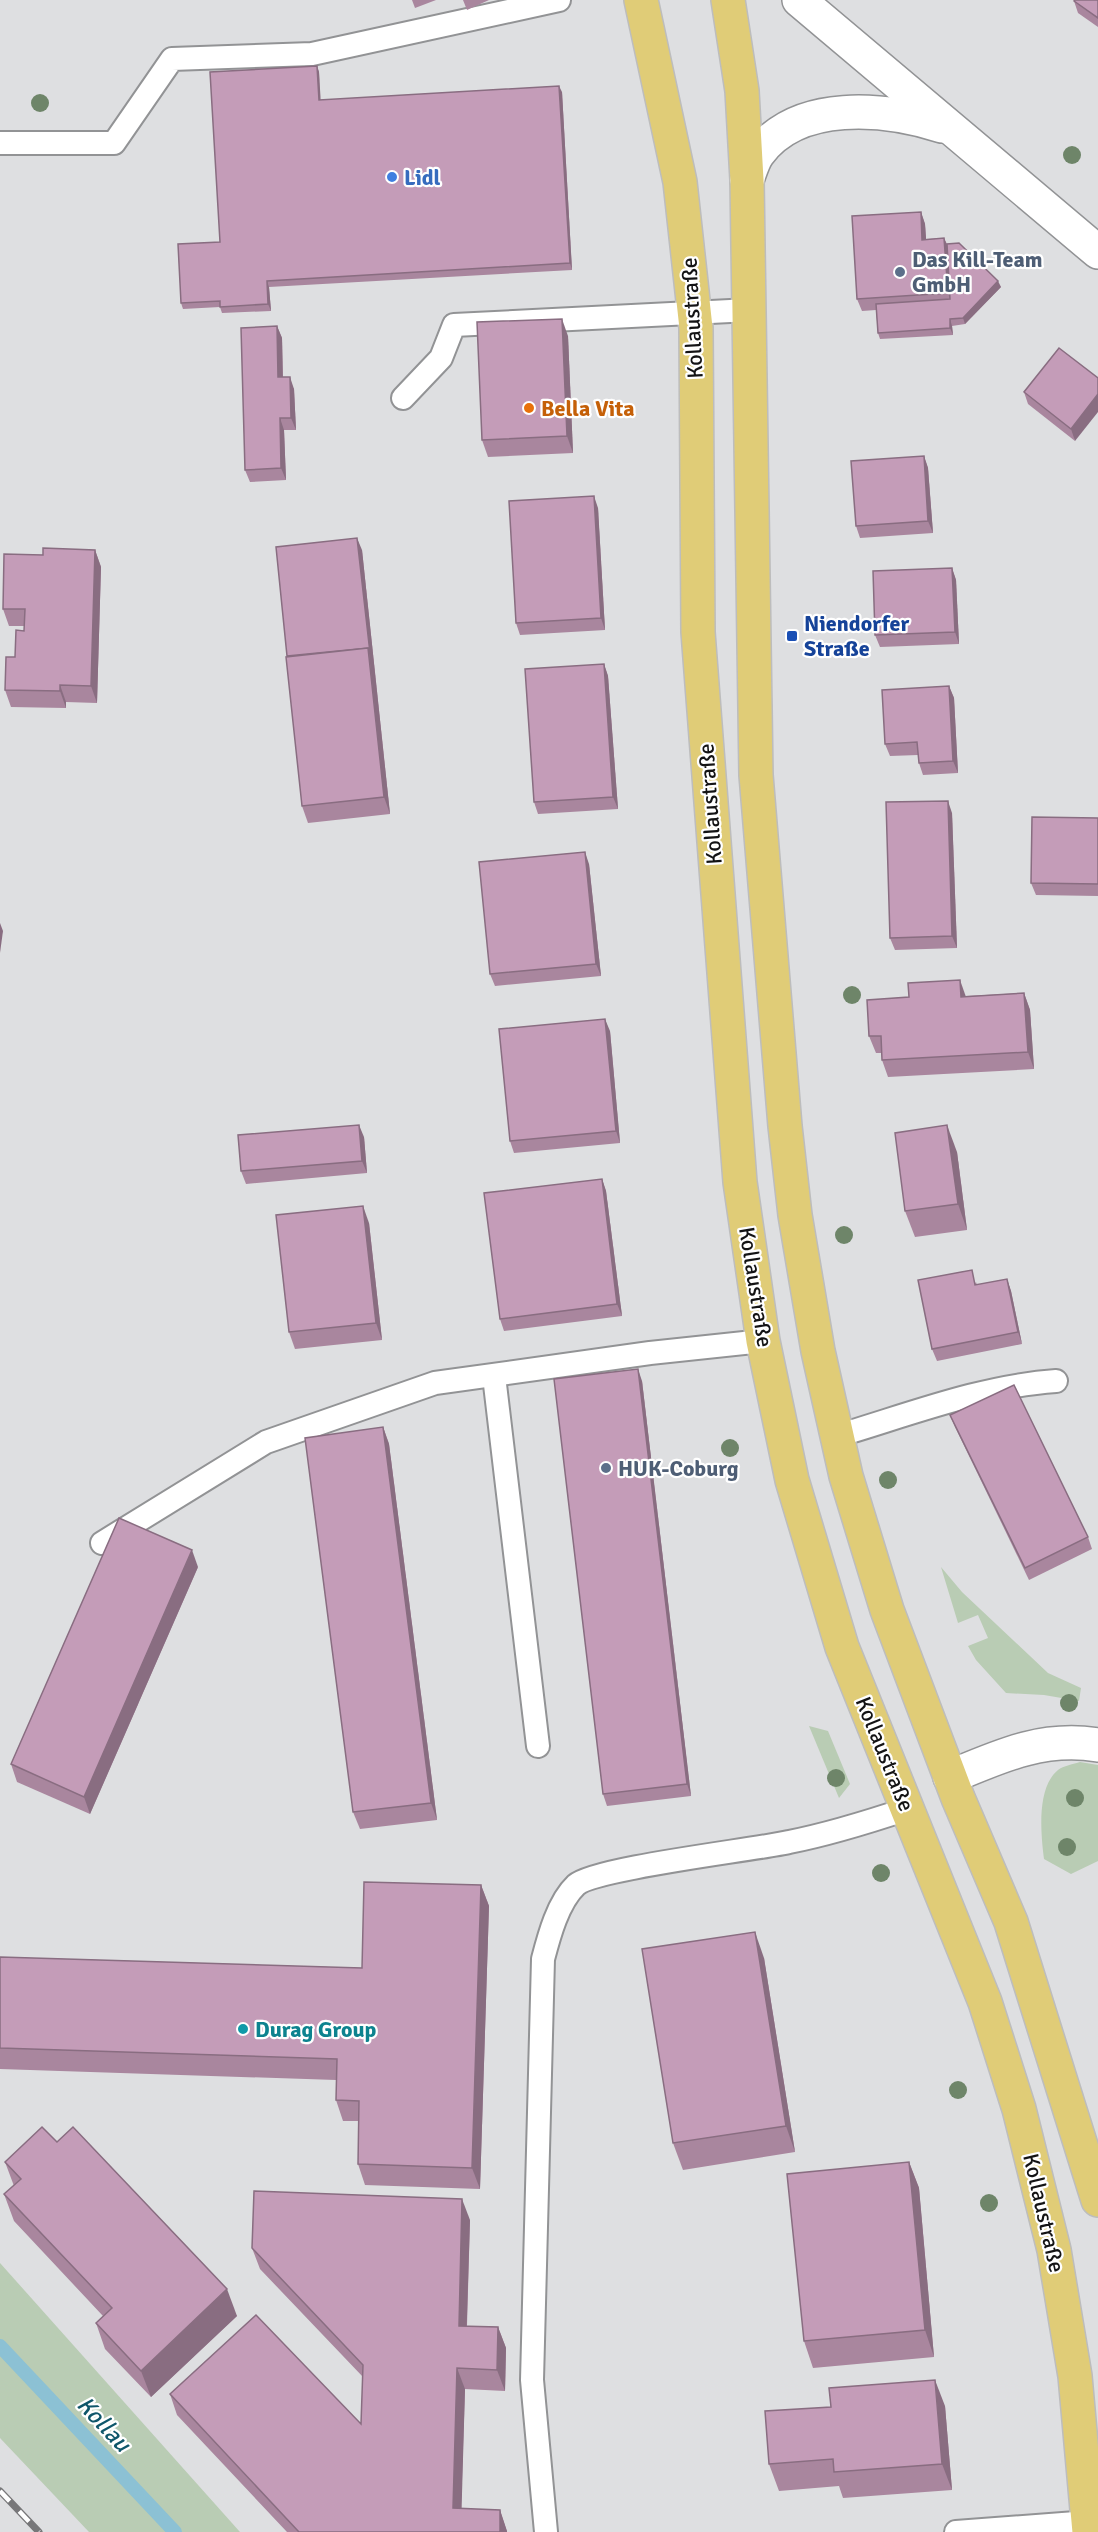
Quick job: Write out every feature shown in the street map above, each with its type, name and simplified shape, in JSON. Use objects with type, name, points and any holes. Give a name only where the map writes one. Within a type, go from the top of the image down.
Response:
[{"type":"main road","name":"Kollaustraße","points":[[642,0],[680,183],[694,313],[698,632],[740,1182],[763,1341],[792,1480],[842,1647],[985,2002],[1019,2109],[1056,2261],[1075,2376],[1089,2527]]},
{"type":"main road","points":[[728,0],[742,91],[747,180],[758,798],[785,1126],[795,1215],[818,1351],[846,1476],[887,1610],[950,1777],[1011,1922],[1098,2200]]},
{"type":"street","points":[[821,6],[952,130],[1098,252]]},
{"type":"street","points":[[747,180],[757,155],[775,137],[800,123],[822,117],[859,111],[893,114],[952,130]]},
{"type":"street","points":[[950,1777],[1020,1748],[1077,1741],[1098,1745]]},
{"type":"lane","points":[[0,143],[114,143],[172,59],[312,54],[559,0]]},
{"type":"lane","points":[[403,398],[441,358],[454,325],[750,310]]},
{"type":"lane","points":[[102,1542],[266,1442],[435,1383],[650,1353],[763,1341]]},
{"type":"lane","points":[[494,1376],[538,1746]]},
{"type":"lane","points":[[837,1436],[1025,1384],[1056,1381]]},
{"type":"lane","points":[[546,2532],[532,2379],[543,1959],[554,1920],[577,1884],[613,1872],[789,1842],[843,1830],[908,1809]]},
{"type":"lane","points":[[956,2532],[1089,2527]]},
{"type":"green space","points":[[941,1567],[962,1592],[1048,1673],[1081,1688],[1079,1701],[1044,1695],[1006,1693],[976,1660],[968,1646],[988,1638],[978,1615],[958,1623]]},
{"type":"green space","points":[[809,1726],[828,1731],[850,1784],[839,1798]]},
{"type":"green space","points":[[1080,1762],[1098,1765],[1098,1861],[1071,1874],[1044,1859],[1042,1812],[1046,1788],[1051,1778],[1058,1770]]},
{"type":"green space","points":[[0,2263],[240,2532],[89,2532],[0,2438]]},
{"type":"building","points":[[1098,0],[1098,18],[1074,1]]},
{"type":"building","name":"Lidl","points":[[317,66],[319,100],[559,86],[570,263],[267,281],[268,304],[220,307],[220,301],[181,303],[178,244],[220,242],[210,72]]},
{"type":"building","points":[[921,212],[922,240],[944,238],[948,293],[857,299],[852,216]]},
{"type":"building","points":[[959,243],[998,281],[963,318],[950,319],[950,328],[878,333],[876,304],[950,299],[947,244]]},
{"type":"building","points":[[562,319],[567,436],[482,440],[477,322]]},
{"type":"building","points":[[277,326],[278,377],[290,377],[291,418],[280,418],[281,468],[245,470],[241,328]]},
{"type":"building","points":[[1059,348],[1098,378],[1098,394],[1071,429],[1024,392]]},
{"type":"building","points":[[924,456],[928,521],[856,526],[851,461]]},
{"type":"building","points":[[594,496],[601,618],[516,623],[509,501]]},
{"type":"building","points":[[357,538],[370,653],[368,648],[287,656],[276,547]]},
{"type":"building","points":[[43,548],[95,550],[91,686],[60,685],[60,691],[5,690],[6,657],[15,657],[16,630],[24,631],[25,609],[3,609],[4,554],[43,555]]},
{"type":"building","points":[[952,568],[955,632],[875,635],[873,571]]},
{"type":"building","points":[[368,648],[384,797],[302,806],[286,657]]},
{"type":"building","points":[[604,664],[613,797],[534,802],[525,669]]},
{"type":"building","points":[[949,686],[953,761],[919,763],[917,742],[885,744],[882,690]]},
{"type":"building","points":[[948,801],[952,936],[890,938],[886,802]]},
{"type":"building","points":[[1032,817],[1098,818],[1098,884],[1031,883]]},
{"type":"building","points":[[585,852],[596,964],[490,974],[479,862]]},
{"type":"building","points":[[960,980],[961,997],[1024,993],[1028,1052],[882,1060],[881,1036],[869,1036],[867,1000],[909,997],[908,983]]},
{"type":"building","points":[[605,1019],[616,1131],[510,1141],[499,1029]]},
{"type":"building","points":[[359,1125],[362,1161],[241,1171],[238,1135]]},
{"type":"building","points":[[947,1125],[958,1204],[905,1211],[895,1133]]},
{"type":"building","points":[[602,1179],[617,1304],[500,1319],[484,1193]]},
{"type":"building","points":[[363,1206],[376,1323],[289,1332],[276,1215]]},
{"type":"building","points":[[972,1270],[975,1285],[1007,1279],[1018,1332],[932,1349],[918,1280]]},
{"type":"building","points":[[638,1369],[687,1784],[603,1794],[554,1379]]},
{"type":"building","points":[[1014,1385],[1088,1537],[1025,1568],[950,1415]]},
{"type":"building","points":[[383,1427],[431,1803],[353,1812],[305,1438]]},
{"type":"building","points":[[119,1518],[192,1550],[84,1797],[11,1764]]},
{"type":"building","name":"Durag Group","points":[[364,1882],[481,1885],[472,2168],[358,2164],[359,2101],[336,2100],[337,2059],[0,2048],[0,1957],[362,1968]]},
{"type":"building","points":[[755,1932],[786,2126],[673,2143],[642,1949]]},
{"type":"building","points":[[42,2127],[57,2142],[73,2127],[227,2289],[141,2371],[96,2323],[112,2308],[4,2194],[21,2179],[5,2162]]},
{"type":"building","points":[[909,2162],[925,2330],[804,2341],[787,2174]]},
{"type":"building","points":[[254,2191],[462,2199],[459,2326],[498,2327],[497,2370],[457,2368],[453,2508],[500,2510],[500,2532],[299,2532],[170,2394],[256,2315],[361,2424],[363,2365],[252,2248]]},
{"type":"building","points":[[935,2380],[942,2464],[834,2472],[833,2459],[769,2464],[765,2411],[831,2407],[829,2388]]},
{"type":"waterway","name":"Kollau","points":[[0,2346],[175,2532]]},
{"type":"railway","points":[[0,2491],[39,2532]]},
{"type":"place","name":"Lidl","points":[[392,177]]},
{"type":"place","name":"Das Kill-Team GmbH","points":[[900,272]]},
{"type":"place","name":"Bella Vita","points":[[529,408]]},
{"type":"place","name":"Niendorfer Straße","points":[[792,636]]},
{"type":"place","name":"HUK-Coburg","points":[[606,1468]]},
{"type":"place","name":"Durag Group","points":[[243,2029]]}]
